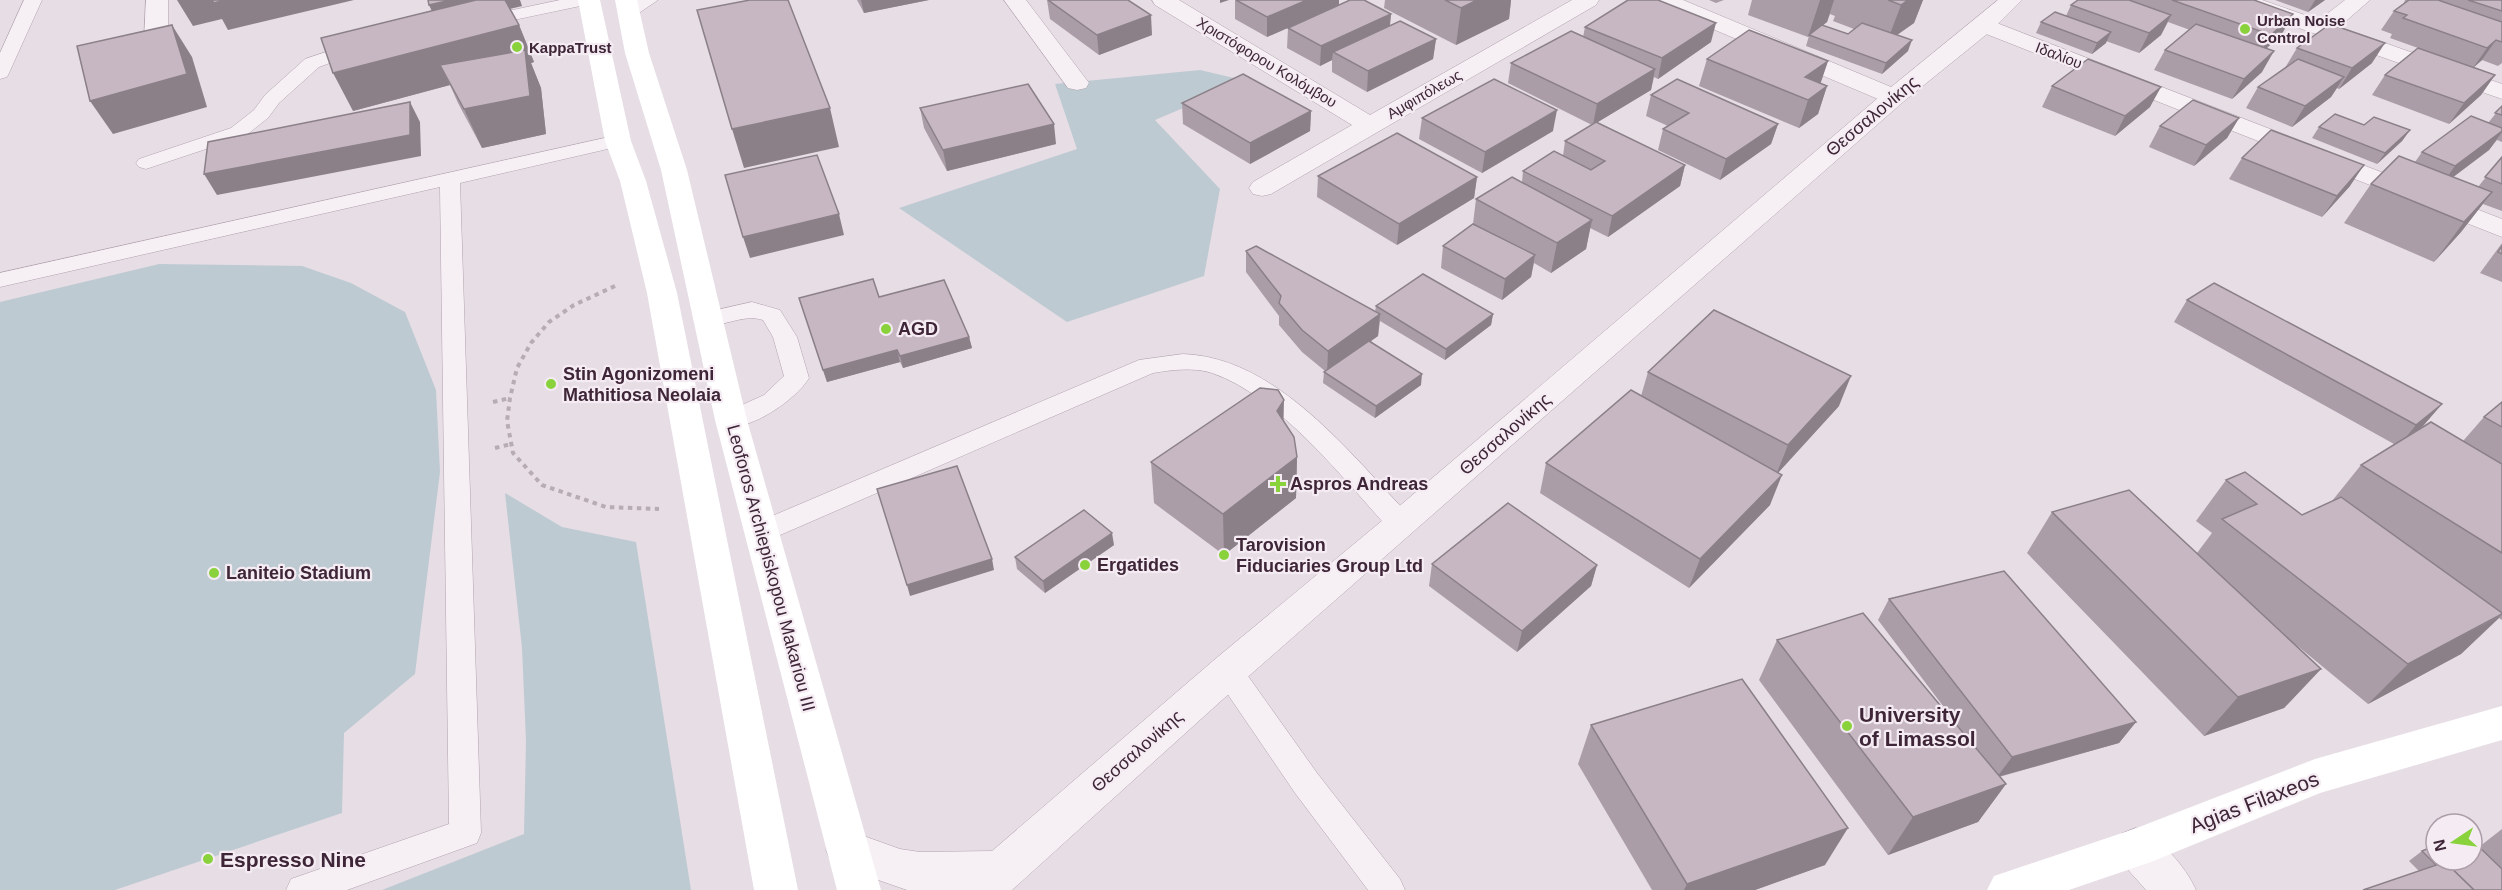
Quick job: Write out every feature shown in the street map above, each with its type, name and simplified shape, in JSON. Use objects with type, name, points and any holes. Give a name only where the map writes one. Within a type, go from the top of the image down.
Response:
[{"type":"main road","points":[[587,0],[618,141],[633,181],[662,293],[776,890]]},
{"type":"main road","name":"Leoforos Archiepiskopou Makariou III","points":[[635,4],[637,53],[674,170],[731,420],[859,890]]},
{"type":"main road","points":[[618,141],[661,131]]},
{"type":"main road","name":"Agias Filaxeos","points":[[2009,890],[2136,848],[2315,777],[2502,723]]},
{"type":"street","points":[[156,41],[157,0]]},
{"type":"street","points":[[1016,0],[1077,83]]},
{"type":"street","name":"Χριστόφορου Κολόμβου","points":[[1163,0],[1369,125]]},
{"type":"street","name":"Αμφιπόλεως","points":[[1262,188],[1588,0]]},
{"type":"street","points":[[1664,0],[1894,96]]},
{"type":"street","name":"Θεσσαλονίκης","points":[[847,850],[900,869],[993,881],[1228,671],[1894,96],[1984,25],[2011,0]]},
{"type":"street","points":[[2241,0],[2324,27],[2502,92]]},
{"type":"street","points":[[2324,27],[2359,0]]},
{"type":"street","name":"Ιδαλίου","points":[[1984,25],[2502,229]]},
{"type":"street","points":[[2136,848],[2174,890]]},
{"type":"lane","points":[[0,73],[33,0]]},
{"type":"lane","points":[[463,25],[587,0]]},
{"type":"lane","points":[[146,164],[238,132],[261,114],[272,99],[312,63],[357,47],[381,42]]},
{"type":"lane","points":[[0,280],[618,141]]},
{"type":"lane","points":[[303,890],[465,833],[450,177]]},
{"type":"lane","points":[[707,319],[752,309],[772,315],[785,337],[797,378],[773,401],[731,420]]},
{"type":"lane","points":[[761,532],[1147,366],[1165,362],[1187,362],[1218,367],[1249,380],[1295,417],[1401,524]]},
{"type":"lane","points":[[1228,671],[1306,783],[1388,890]]},
{"type":"path","points":[[615,286],[574,305],[549,322],[531,343],[517,368],[510,398],[507,421],[513,453],[542,485],[606,507],[668,509]]},
{"type":"shaded area","points":[[1200,70],[1247,81],[1155,120],[1220,189],[1204,276],[1067,322],[899,208],[1077,149],[1055,84]]},
{"type":"shaded area","name":"Laniteio Stadium","points":[[159,264],[302,266],[351,283],[405,312],[436,390],[440,472],[415,674],[344,733],[342,813],[115,890],[0,890],[0,302]]},
{"type":"shaded area","points":[[505,493],[562,527],[636,542],[691,890],[382,890],[524,834],[526,741],[522,648]]},
{"type":"building","points":[[428,0],[451,0],[429,5]]},
{"type":"building","points":[[476,0],[505,0],[519,25],[333,73],[321,38]]},
{"type":"building","points":[[750,0],[788,0],[830,108],[732,129],[697,10]]},
{"type":"building","points":[[1048,0],[1128,0],[1151,15],[1097,35]]},
{"type":"building","points":[[1236,0],[1307,0],[1267,17]]},
{"type":"building","points":[[1350,0],[1364,0],[1391,14],[1321,46],[1288,28]]},
{"type":"building","points":[[1445,0],[1477,0],[1461,8]]},
{"type":"building","points":[[1628,0],[1658,0],[1716,23],[1662,58],[1585,27]]},
{"type":"building","points":[[1888,0],[1908,0],[1901,5]]},
{"type":"building","points":[[2078,0],[2129,0],[2171,15],[2149,33],[2071,5]]},
{"type":"building","points":[[2172,0],[2254,0],[2293,14],[2271,35]]},
{"type":"building","points":[[2409,0],[2438,0],[2502,22],[2502,42],[2496,40],[2487,48],[2403,18],[2407,15],[2394,11]]},
{"type":"building","points":[[2468,0],[2502,0],[2502,11]]},
{"type":"building","points":[[2055,12],[2111,32],[2097,43],[2041,22]]},
{"type":"building","points":[[1400,21],[1436,39],[1368,71],[1333,52]]},
{"type":"building","points":[[1862,23],[1912,40],[1886,63],[1809,35],[1822,25],[1848,34]]},
{"type":"building","points":[[2196,24],[2274,51],[2244,79],[2165,50]]},
{"type":"building","points":[[2330,24],[2385,43],[2352,68],[2297,48]]},
{"type":"building","points":[[172,25],[187,74],[90,101],[77,46]]},
{"type":"building","points":[[1749,30],[1828,61],[1805,77],[1827,86],[1808,100],[1707,59]]},
{"type":"building","points":[[1571,31],[1655,69],[1597,104],[1511,63]]},
{"type":"building","points":[[2418,48],[2495,75],[2464,103],[2385,75]]},
{"type":"building","points":[[525,50],[530,96],[464,109],[440,65]]},
{"type":"building","points":[[2088,59],[2161,87],[2125,116],[2052,86]]},
{"type":"building","points":[[2298,59],[2344,77],[2305,106],[2258,87]]},
{"type":"building","points":[[1243,74],[1311,111],[1250,143],[1182,103]]},
{"type":"building","points":[[1494,79],[1557,110],[1485,152],[1422,118]]},
{"type":"building","points":[[1677,79],[1778,124],[1726,159],[1663,129],[1689,113],[1651,95]]},
{"type":"building","points":[[1028,84],[1054,124],[943,150],[920,108]]},
{"type":"building","points":[[2193,100],[2239,118],[2206,145],[2160,126]]},
{"type":"building","points":[[410,102],[410,135],[204,174],[208,142]]},
{"type":"building","points":[[2502,106],[2502,115],[2495,113]]},
{"type":"building","points":[[2335,114],[2364,125],[2374,117],[2410,130],[2385,153],[2319,127]]},
{"type":"building","points":[[2471,116],[2502,128],[2502,131],[2455,166],[2422,152]]},
{"type":"building","points":[[1596,122],[1685,165],[1612,216],[1523,171],[1554,151],[1591,170],[1605,161],[1565,141]]},
{"type":"building","points":[[2271,130],[2364,165],[2337,196],[2242,158]]},
{"type":"building","points":[[1397,133],[1477,177],[1399,224],[1318,176]]},
{"type":"building","points":[[817,155],[839,214],[743,237],[725,175]]},
{"type":"building","points":[[2399,156],[2492,192],[2464,222],[2371,184]]},
{"type":"building","points":[[2502,157],[2502,184],[2485,177]]},
{"type":"building","points":[[1512,177],[1592,220],[1557,243],[1476,199]]},
{"type":"building","points":[[1473,224],[1535,255],[1505,279],[1443,246]]},
{"type":"building","points":[[1256,246],[1380,314],[1328,351],[1302,330],[1279,303],[1281,296],[1246,251]]},
{"type":"building","points":[[1423,274],[1493,314],[1446,349],[1376,306]]},
{"type":"building","name":"AGD","points":[[873,279],[879,297],[944,280],[969,337],[900,356],[897,350],[823,370],[799,298]]},
{"type":"building","points":[[2214,283],[2442,404],[2416,425],[2187,300]]},
{"type":"building","points":[[1714,310],[1851,376],[1788,445],[1648,372]]},
{"type":"building","points":[[1369,341],[1422,374],[1376,406],[1324,372]]},
{"type":"building","points":[[1260,388],[1278,390],[1284,400],[1277,411],[1294,437],[1297,457],[1223,514],[1151,462]]},
{"type":"building","points":[[1631,390],[1782,475],[1700,559],[1546,463]]},
{"type":"building","points":[[2502,402],[2502,427],[2484,417]]},
{"type":"building","points":[[2431,422],[2502,464],[2502,553],[2361,465]]},
{"type":"building","points":[[957,466],[992,559],[907,585],[877,489]]},
{"type":"building","points":[[2245,472],[2302,515],[2341,497],[2502,614],[2408,664],[2222,519],[2257,504],[2226,480]]},
{"type":"building","points":[[2129,490],[2321,669],[2238,697],[2052,512]]},
{"type":"building","points":[[1508,503],[1597,565],[1522,631],[1432,564]]},
{"type":"building","points":[[1084,510],[1112,533],[1043,581],[1015,557]]},
{"type":"building","points":[[2004,571],[2136,722],[2012,757],[1889,599]]},
{"type":"building","points":[[1863,613],[2006,784],[1913,817],[1777,640]]},
{"type":"building","points":[[1742,679],[1848,828],[1687,884],[1591,725]]},
{"type":"building","points":[[2484,852],[2502,869],[2502,890],[2474,890],[2455,872],[2484,872]]},
{"type":"building","points":[[2424,869],[2424,872],[2455,872],[2474,890],[2363,890]]},
{"type":"place","name":"Urban Noise Control","points":[[2245,29]]},
{"type":"place","name":"KappaTrust","points":[[517,47]]},
{"type":"place","name":"AGD","points":[[886,329]]},
{"type":"place","name":"Stin Agonizomeni Mathitiosa Neolaia","points":[[551,384]]},
{"type":"place","name":"Aspros Andreas","points":[[1278,484]]},
{"type":"place","name":"Tarovision Fiduciaries Group Ltd","points":[[1224,555]]},
{"type":"place","name":"Ergatides","points":[[1085,565]]},
{"type":"place","name":"Laniteio Stadium","points":[[214,573]]},
{"type":"place","name":"University of Limassol","points":[[1847,726]]},
{"type":"place","name":"Espresso Nine","points":[[208,859]]}]
